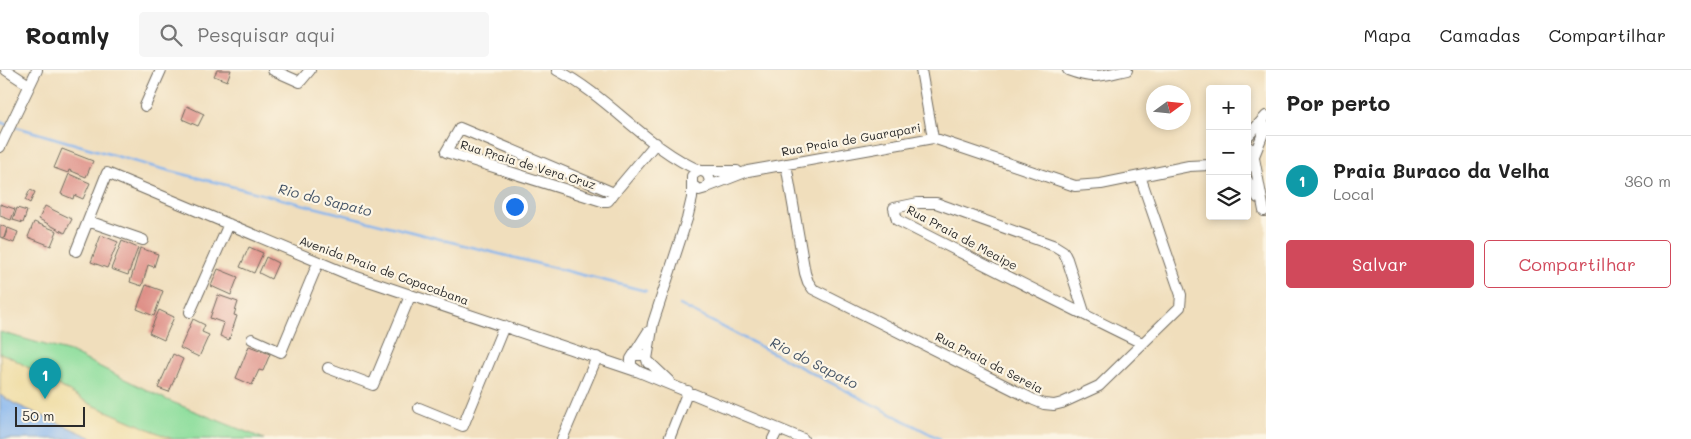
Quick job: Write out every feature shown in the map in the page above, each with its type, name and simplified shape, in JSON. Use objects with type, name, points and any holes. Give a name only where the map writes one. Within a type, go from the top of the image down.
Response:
[{"type":"street","points":[[6,70],[29,86]]},
{"type":"street","points":[[2,144],[37,70]]},
{"type":"street","points":[[145,106],[161,70]]},
{"type":"street","points":[[273,70],[300,82],[310,70]]},
{"type":"street","name":"Rua Praia de Guarapari","points":[[557,70],[589,90],[678,160],[702,171],[748,171]]},
{"type":"street","points":[[921,70],[933,138]]},
{"type":"street","points":[[1068,70],[1094,77],[1126,70]]},
{"type":"street","points":[[1251,133],[1266,116]]},
{"type":"street","points":[[1251,164],[1266,126]]},
{"type":"street","name":"Rua Praia de Vera Cruz","points":[[460,128],[614,194],[608,201],[602,201],[446,152],[460,128]]},
{"type":"street","name":"Rua Praia de Guarapari","points":[[706,187],[748,171],[933,138],[1075,186],[1101,184],[1189,166],[1206,165]]},
{"type":"street","points":[[614,194],[656,143]]},
{"type":"street","points":[[1251,149],[1265,214]]},
{"type":"street","name":"Rua Praia de Guarapari","points":[[678,160],[692,184]]},
{"type":"street","name":"Rua Praia de Guarapari","points":[[1189,166],[1206,160]]},
{"type":"street","name":"Rua Praia da Sereia","points":[[786,164],[805,273],[813,289],[1044,404],[1054,405],[1100,386],[1180,307],[1182,295],[1140,176]]},
{"type":"street","points":[[653,323],[630,362],[636,371],[645,368],[653,323],[687,219],[692,198],[692,176],[694,173],[702,171],[710,181],[687,219]]},
{"type":"street","name":"Avenida Praia de Copacabana","points":[[88,221],[107,173],[318,263],[410,296],[636,371],[803,439]]},
{"type":"street","points":[[692,184],[699,190],[706,187]]},
{"type":"street","points":[[1251,188],[1265,214]]},
{"type":"street","name":"Rua Praia de Meaipe","points":[[1085,315],[1068,259],[1063,251],[1055,246],[936,203],[918,203],[894,208],[897,220],[1085,315],[1142,343]]},
{"type":"street","points":[[76,250],[88,221],[143,240]]},
{"type":"street","points":[[190,312],[229,224]]},
{"type":"street","points":[[252,339],[281,352],[318,263]]},
{"type":"street","points":[[328,368],[373,386],[410,296]]},
{"type":"street","points":[[419,408],[463,426],[504,326]]},
{"type":"street","points":[[633,356],[643,354],[647,360]]},
{"type":"street","name":"Avenida Praia de Copacabana","points":[[599,358],[633,356]]},
{"type":"street","points":[[562,439],[599,358]]},
{"type":"street","name":"Avenida Praia de Copacabana","points":[[647,360],[673,386]]},
{"type":"street","points":[[669,439],[688,392]]},
{"type":"street","points":[[773,439],[778,428]]},
{"type":"green space","points":[[0,332],[70,352],[167,400],[264,439],[172,439],[90,404],[0,353]]},
{"type":"sand","points":[[0,353],[90,404],[172,439],[95,439],[15,404],[0,395]]},
{"type":"water","points":[[0,395],[15,404],[95,439],[0,439]]},
{"type":"building","points":[[217,70],[231,70],[227,81],[214,76]]},
{"type":"building","points":[[187,106],[204,114],[198,126],[182,119]]},
{"type":"building","points":[[62,149],[93,161],[86,177],[69,170],[68,173],[54,168]]},
{"type":"building","points":[[69,174],[90,183],[83,199],[74,195],[73,199],[61,194]]},
{"type":"building","points":[[30,190],[35,192],[30,203],[25,200]]},
{"type":"building","points":[[0,204],[15,209],[11,220],[0,216]]},
{"type":"building","points":[[45,206],[72,219],[65,233],[39,219]]},
{"type":"building","points":[[17,208],[27,211],[23,223],[13,220]]},
{"type":"building","points":[[34,222],[57,231],[51,246],[28,237]]},
{"type":"building","points":[[0,225],[7,228],[4,238],[0,237]]},
{"type":"building","points":[[8,228],[18,232],[14,243],[4,239]]},
{"type":"building","points":[[101,235],[118,242],[107,268],[91,262]]},
{"type":"building","points":[[122,241],[138,248],[128,275],[111,269]]},
{"type":"building","points":[[249,247],[263,253],[254,273],[240,267]]},
{"type":"building","points":[[140,248],[158,254],[154,267],[148,265],[142,286],[130,282]]},
{"type":"building","points":[[266,257],[278,263],[271,279],[259,273]]},
{"type":"building","points":[[218,269],[238,277],[231,295],[211,286]]},
{"type":"building","points":[[146,285],[163,291],[154,316],[137,309]]},
{"type":"building","points":[[218,295],[238,302],[234,315],[237,316],[229,340],[220,336],[224,323],[210,318]]},
{"type":"building","points":[[159,310],[174,317],[164,340],[149,333]]},
{"type":"building","points":[[193,319],[205,325],[202,332],[209,335],[199,357],[180,348]]},
{"type":"building","points":[[249,346],[270,354],[263,371],[259,370],[252,385],[236,378]]},
{"type":"building","points":[[173,354],[183,359],[169,392],[158,388]]},
{"type":"waterway","name":"Rio do Sapato","points":[[0,122],[8,125]]},
{"type":"waterway","name":"Rio do Sapato","points":[[13,126],[147,165],[646,291]]},
{"type":"waterway","name":"Rio do Sapato","points":[[680,305],[940,439]]},
{"type":"place","name":"Praia Buraco da Velha","points":[[45,399]]}]
